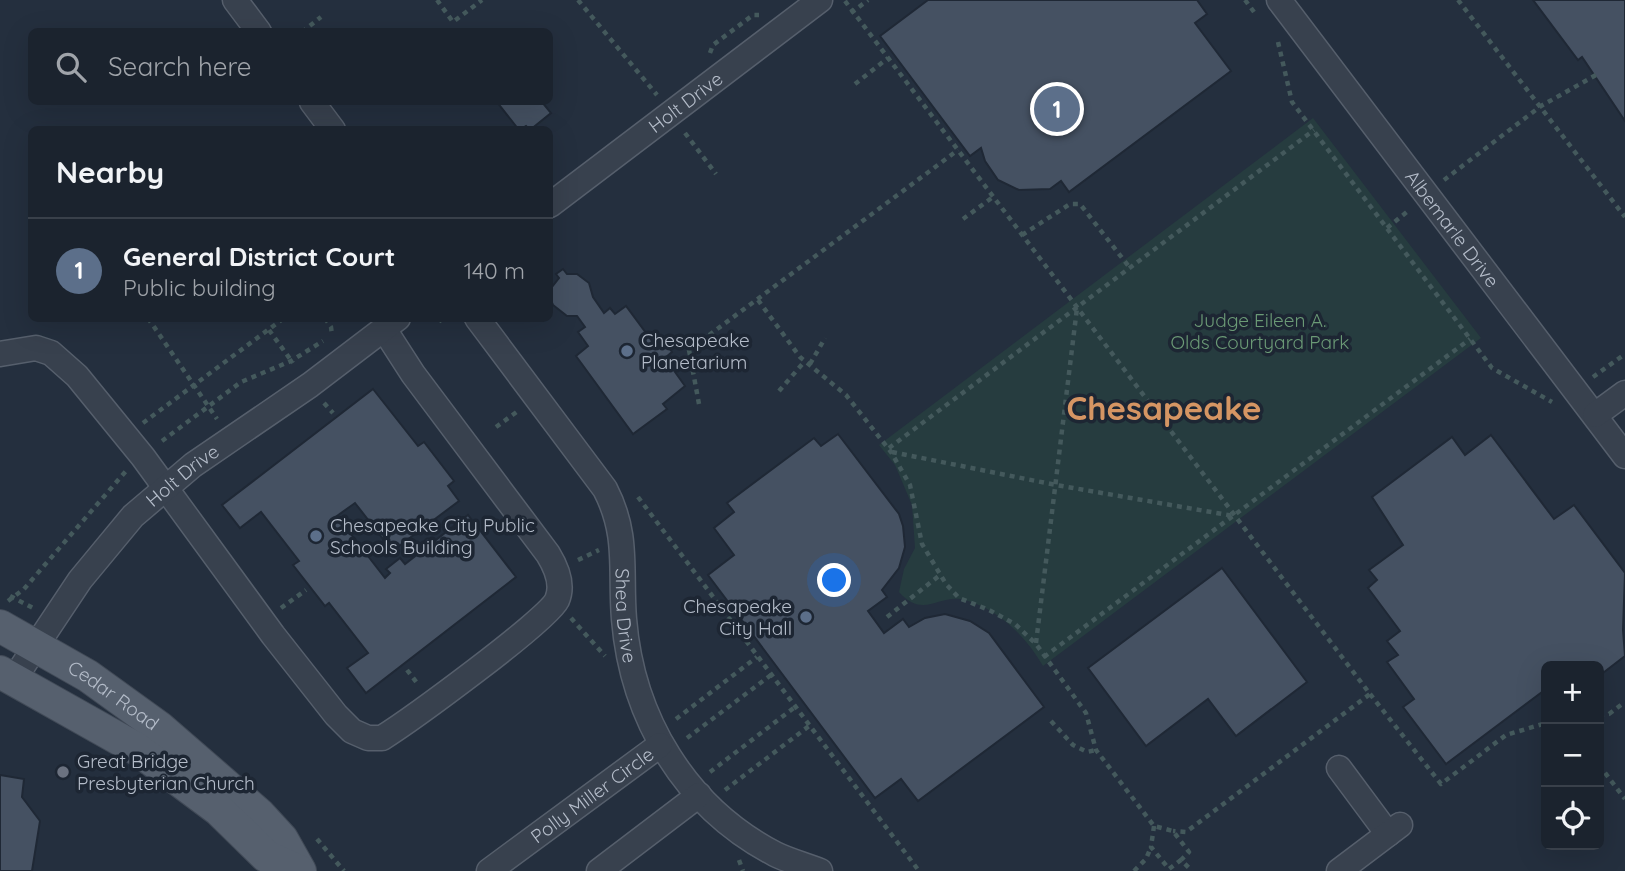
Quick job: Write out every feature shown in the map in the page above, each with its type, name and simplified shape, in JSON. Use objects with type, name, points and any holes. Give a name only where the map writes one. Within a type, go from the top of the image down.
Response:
[{"type":"main road","name":"Cedar Road","points":[[0,626],[128,704],[205,765],[282,839],[299,871]]},
{"type":"main road","name":"Cedar Road","points":[[7,676],[137,749],[219,810],[266,856],[299,871]]},
{"type":"street","points":[[235,0],[256,28]]},
{"type":"street","name":"Holt Drive","points":[[553,203],[820,0]]},
{"type":"street","name":"Albemarle Drive","points":[[1279,0],[1625,456]]},
{"type":"street","points":[[314,105],[330,126]]},
{"type":"street","name":"Shea Drive","points":[[480,322],[605,489],[616,509],[624,553],[624,617],[631,676],[660,745],[699,795],[730,824],[776,854],[820,871]]},
{"type":"street","points":[[0,355],[36,348],[51,353],[77,376],[165,487],[273,635],[336,715],[352,731],[368,738],[382,738],[544,614],[556,602],[559,580],[548,554],[413,374],[391,324]]},
{"type":"street","name":"Holt Drive","points":[[7,676],[34,645],[107,545],[165,487],[391,324]]},
{"type":"street","points":[[1595,415],[1625,393]]},
{"type":"street","name":"Polly Miller Circle","points":[[489,871],[660,745]]},
{"type":"street","points":[[1339,768],[1394,829],[1339,871]]},
{"type":"street","points":[[599,871],[699,795]]},
{"type":"path","points":[[437,0],[453,22],[482,0]]},
{"type":"path","points":[[578,0],[716,174]]},
{"type":"path","points":[[844,0],[1234,516],[1441,784],[1506,735],[1543,724]]},
{"type":"path","points":[[852,13],[868,0]]},
{"type":"path","points":[[1245,0],[1260,19]]},
{"type":"path","points":[[1458,0],[1625,217]]},
{"type":"path","points":[[307,28],[321,17]]},
{"type":"path","points":[[1276,38],[1292,102],[1492,368],[1556,405],[1625,354]]},
{"type":"path","points":[[855,84],[888,58]]},
{"type":"path","points":[[1387,228],[1425,195],[1541,106],[1596,75]]},
{"type":"path","points":[[890,450],[1314,130]]},
{"type":"path","points":[[699,404],[689,350],[958,150]]},
{"type":"path","points":[[963,219],[993,197]]},
{"type":"path","points":[[1022,235],[1070,204],[1080,204],[1130,268]]},
{"type":"path","points":[[758,300],[808,362],[846,395],[890,450],[910,485],[922,544],[940,575],[959,598],[1015,624],[1036,644],[1086,713],[1096,750],[1154,826],[1186,832],[1370,694]]},
{"type":"path","points":[[1036,644],[1077,307]]},
{"type":"path","points":[[126,436],[279,322]]},
{"type":"path","points":[[328,322],[332,335]]},
{"type":"path","points":[[779,391],[808,362],[825,338]]},
{"type":"path","points":[[1044,657],[1470,339]]},
{"type":"path","points":[[890,450],[1056,485],[1234,516]]},
{"type":"path","points":[[633,490],[919,871]]},
{"type":"path","points":[[887,617],[940,575]]},
{"type":"path","points":[[272,614],[306,590]]},
{"type":"path","points":[[673,721],[757,657]]},
{"type":"path","points":[[407,670],[417,683]]},
{"type":"path","points":[[408,690],[428,675]]},
{"type":"path","points":[[686,739],[771,675]]},
{"type":"path","points":[[1604,714],[1609,714],[1625,702]]},
{"type":"path","points":[[710,772],[795,707]]},
{"type":"path","points":[[1051,721],[1073,744],[1087,752],[1096,750]]},
{"type":"path","points":[[724,790],[809,726]]},
{"type":"path","points":[[1604,772],[1625,799]]},
{"type":"path","points":[[1135,871],[1146,859],[1154,826]]},
{"type":"path","points":[[1151,847],[1169,869],[1189,852],[1174,831]]},
{"type":"path","points":[[1181,860],[1192,871]]},
{"type":"green space","name":"Judge Eileen A. Olds Courtyard Park","points":[[1313,118],[1481,338],[1043,666],[1020,635],[990,610],[965,600],[947,600],[924,605],[908,600],[899,592],[904,569],[915,548],[912,505],[895,465],[879,445]]},
{"type":"building","points":[[928,0],[1197,0],[1207,14],[1195,23],[1231,71],[1069,192],[1061,181],[1050,189],[1019,190],[998,180],[985,161],[981,148],[970,156],[880,36]]},
{"type":"building","points":[[1533,0],[1625,0],[1625,121],[1582,57],[1578,60]]},
{"type":"building","points":[[499,105],[544,105],[551,113],[535,126],[516,126]]},
{"type":"building","name":"Chesapeake Planetarium","points":[[563,269],[567,274],[577,274],[589,283],[593,297],[604,313],[610,308],[615,314],[626,306],[658,349],[666,343],[672,352],[665,358],[685,386],[663,404],[667,409],[633,434],[576,356],[588,346],[578,332],[585,327],[577,316],[567,316],[553,305],[553,286],[559,278],[556,274]]},
{"type":"building","name":"Chesapeake City Public Schools Building","points":[[373,389],[418,446],[424,442],[454,481],[448,486],[459,501],[399,546],[387,544],[355,503],[337,516],[385,578],[390,573],[386,569],[400,558],[405,564],[468,515],[516,577],[366,693],[347,668],[368,653],[329,603],[325,606],[293,565],[299,561],[261,512],[240,528],[222,505]]},
{"type":"building","name":"Chesapeake City Hall","points":[[838,434],[899,514],[903,526],[905,547],[899,568],[882,590],[887,597],[868,611],[884,633],[903,619],[909,627],[925,618],[945,614],[970,621],[989,633],[1044,707],[918,801],[901,779],[875,798],[708,575],[734,555],[714,528],[734,512],[727,503],[814,438],[821,446]]},
{"type":"building","points":[[1491,435],[1554,519],[1574,505],[1625,573],[1625,656],[1604,672],[1604,661],[1541,661],[1541,693],[1446,764],[1403,707],[1414,699],[1387,662],[1398,655],[1387,641],[1400,631],[1368,588],[1377,580],[1369,570],[1403,545],[1372,497],[1452,437],[1465,455]]},
{"type":"building","points":[[1222,568],[1307,682],[1236,736],[1208,699],[1146,746],[1088,668]]},
{"type":"building","name":"Great Bridge Presbyterian Church","points":[[0,775],[24,779],[22,797],[40,821],[32,871],[0,871]]},
{"type":"place","name":"General District Court","points":[[1057,109]]},
{"type":"place","name":"Chesapeake Planetarium","points":[[627,351]]},
{"type":"place","name":"Chesapeake City Public Schools Building","points":[[316,536]]},
{"type":"place","name":"Chesapeake City Hall","points":[[806,617]]},
{"type":"place","name":"Great Bridge Presbyterian Church","points":[[63,772]]},
{"type":"district","name":"Chesapeake","points":[[1164,407]]}]
